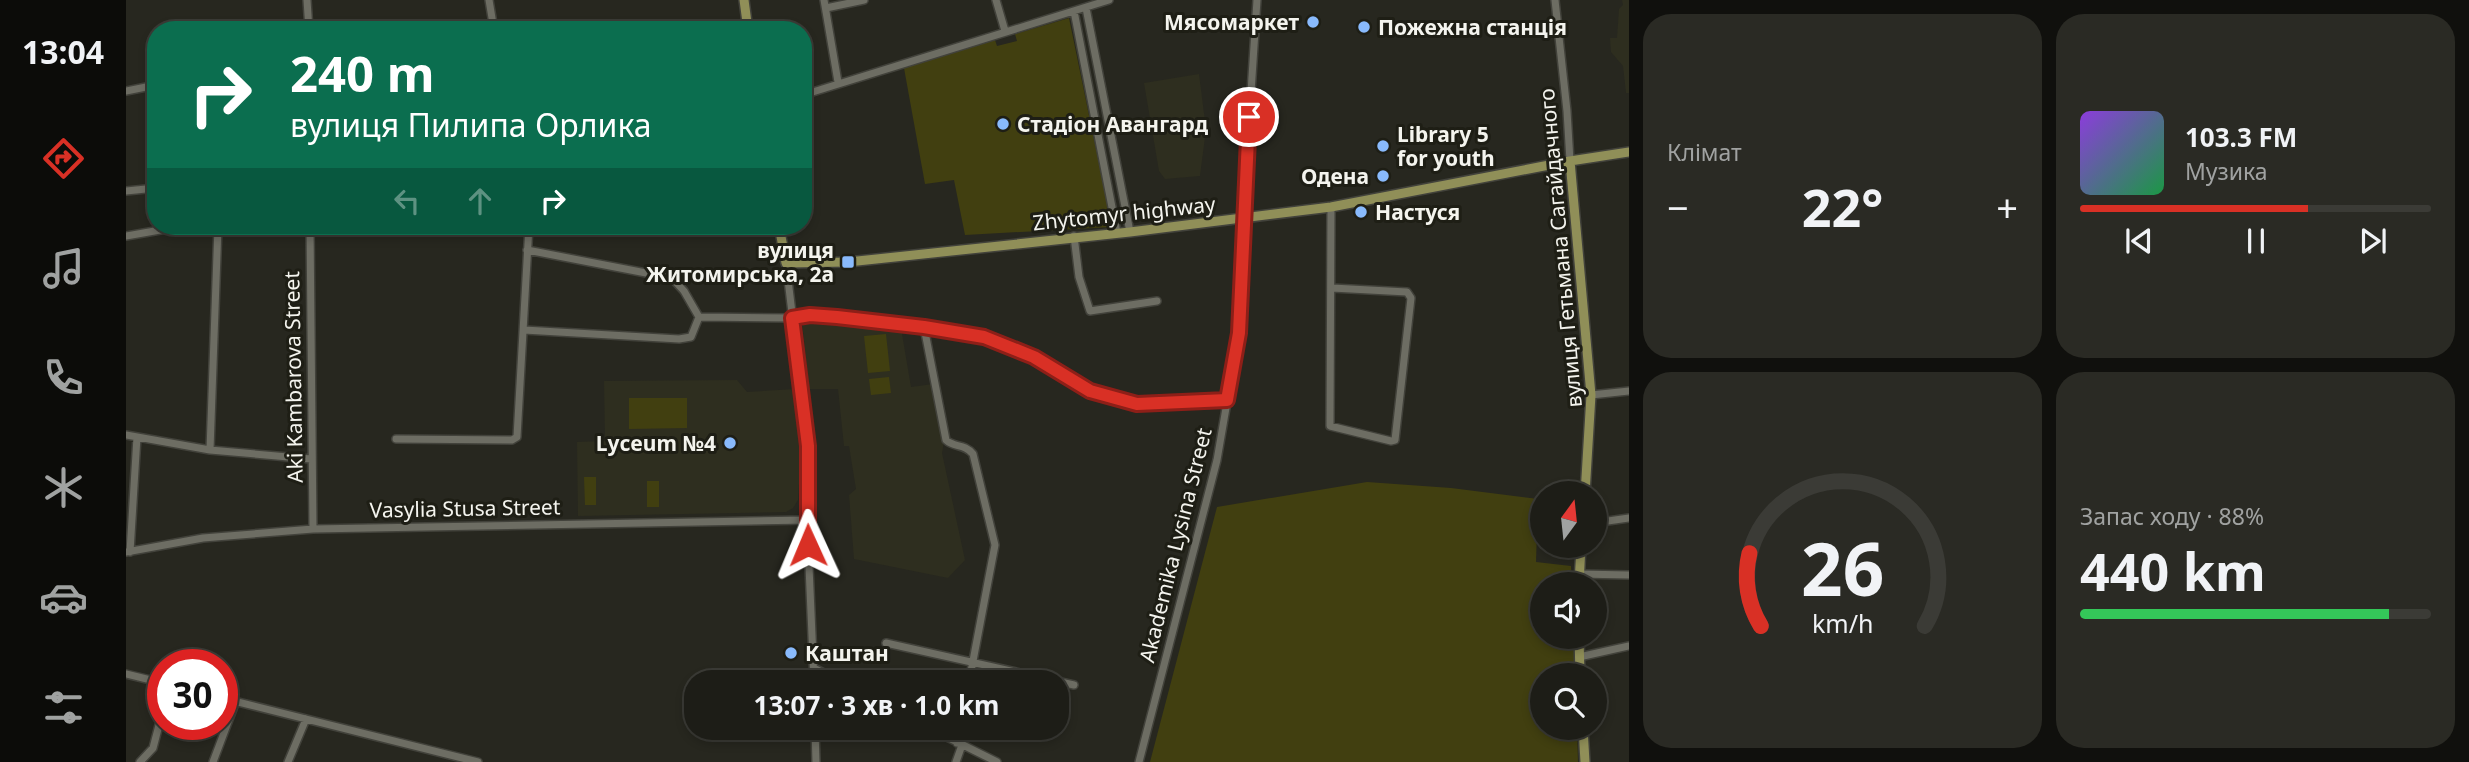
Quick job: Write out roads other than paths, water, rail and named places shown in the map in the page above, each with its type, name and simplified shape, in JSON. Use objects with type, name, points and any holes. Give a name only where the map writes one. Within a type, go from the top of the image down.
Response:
[{"type":"main road","points":[[744,0],[747,21]]},
{"type":"main road","name":"Zhytomyr highway","points":[[786,263],[848,262],[1331,207],[1629,152]]},
{"type":"main road","name":"вулиця Гетьмана Сагайдачного","points":[[1570,161],[1591,395],[1587,481]]},
{"type":"main road","points":[[781,235],[786,263]]},
{"type":"main road","points":[[1579,649],[1579,663]]},
{"type":"main road","points":[[1584,740],[1585,762]]},
{"type":"street","points":[[307,0],[308,21]]},
{"type":"street","points":[[489,0],[492,21]]},
{"type":"street","points":[[838,82],[825,4],[864,0]]},
{"type":"street","points":[[996,0],[1005,31]]},
{"type":"street","points":[[812,92],[1109,0]]},
{"type":"street","name":"Akademika Lysina Street","points":[[1139,762],[1217,460],[1239,333],[1257,0]]},
{"type":"street","name":"вулиця Гетьмана Сагайдачного","points":[[1555,0],[1570,161]]},
{"type":"street","points":[[1086,8],[1130,232]]},
{"type":"street","points":[[1074,11],[1117,233]]},
{"type":"street","points":[[126,91],[147,87]]},
{"type":"street","points":[[126,191],[147,189]]},
{"type":"street","points":[[1331,207],[1330,426],[1391,442],[1395,440],[1411,298],[1407,292],[1332,288]]},
{"type":"street","points":[[126,236],[147,232]]},
{"type":"street","points":[[210,450],[218,235]]},
{"type":"street","name":"Aki Kambarova Street","points":[[310,235],[313,528]]},
{"type":"street","points":[[396,439],[515,439],[528,235]]},
{"type":"street","points":[[1074,236],[1079,277],[1090,311],[1157,301]]},
{"type":"street","points":[[527,250],[672,278],[684,291],[699,317]]},
{"type":"street","points":[[786,263],[808,446],[807,520],[814,668],[818,670]]},
{"type":"street","points":[[699,317],[792,318],[810,315],[924,327],[984,337],[1034,357],[1090,391],[1113,400],[1137,404],[1227,400]]},
{"type":"street","points":[[524,330],[679,339],[691,337],[699,317]]},
{"type":"street","points":[[924,327],[946,440],[949,444],[967,447],[973,454],[995,545],[971,670]]},
{"type":"street","points":[[1591,395],[1629,390]]},
{"type":"street","points":[[126,435],[210,450],[311,458]]},
{"type":"street","points":[[128,552],[129,501],[137,437]]},
{"type":"street","points":[[1607,522],[1629,519]]},
{"type":"street","name":"Vasylia Stusa Street","points":[[128,552],[202,538],[313,528],[807,520]]},
{"type":"street","points":[[1607,577],[1629,575]]},
{"type":"street","points":[[886,643],[1074,685]]},
{"type":"street","points":[[1579,657],[1629,646]]},
{"type":"street","points":[[126,674],[147,679]]},
{"type":"street","points":[[238,702],[478,762]]},
{"type":"street","points":[[288,762],[306,719]]},
{"type":"street","points":[[140,762],[152,748],[154,740]]},
{"type":"street","points":[[213,762],[221,740]]},
{"type":"street","points":[[815,740],[816,762]]},
{"type":"street","points":[[952,740],[997,762]]},
{"type":"street","points":[[956,762],[959,740]]},
{"type":"place","name":"Мясомаркет","points":[[1313,22]]},
{"type":"place","name":"Пожежна станція","points":[[1364,27]]},
{"type":"place","name":"Стадіон Авангард","points":[[1003,124]]},
{"type":"place","name":"Library 5 for youth","points":[[1383,146]]},
{"type":"place","name":"Одена","points":[[1383,176]]},
{"type":"place","name":"Настуся","points":[[1361,212]]},
{"type":"place","name":"вулиця Житомирська, 2а","points":[[848,262]]},
{"type":"place","name":"Lyceum №4","points":[[730,443]]},
{"type":"place","name":"Каштан","points":[[791,653]]}]
